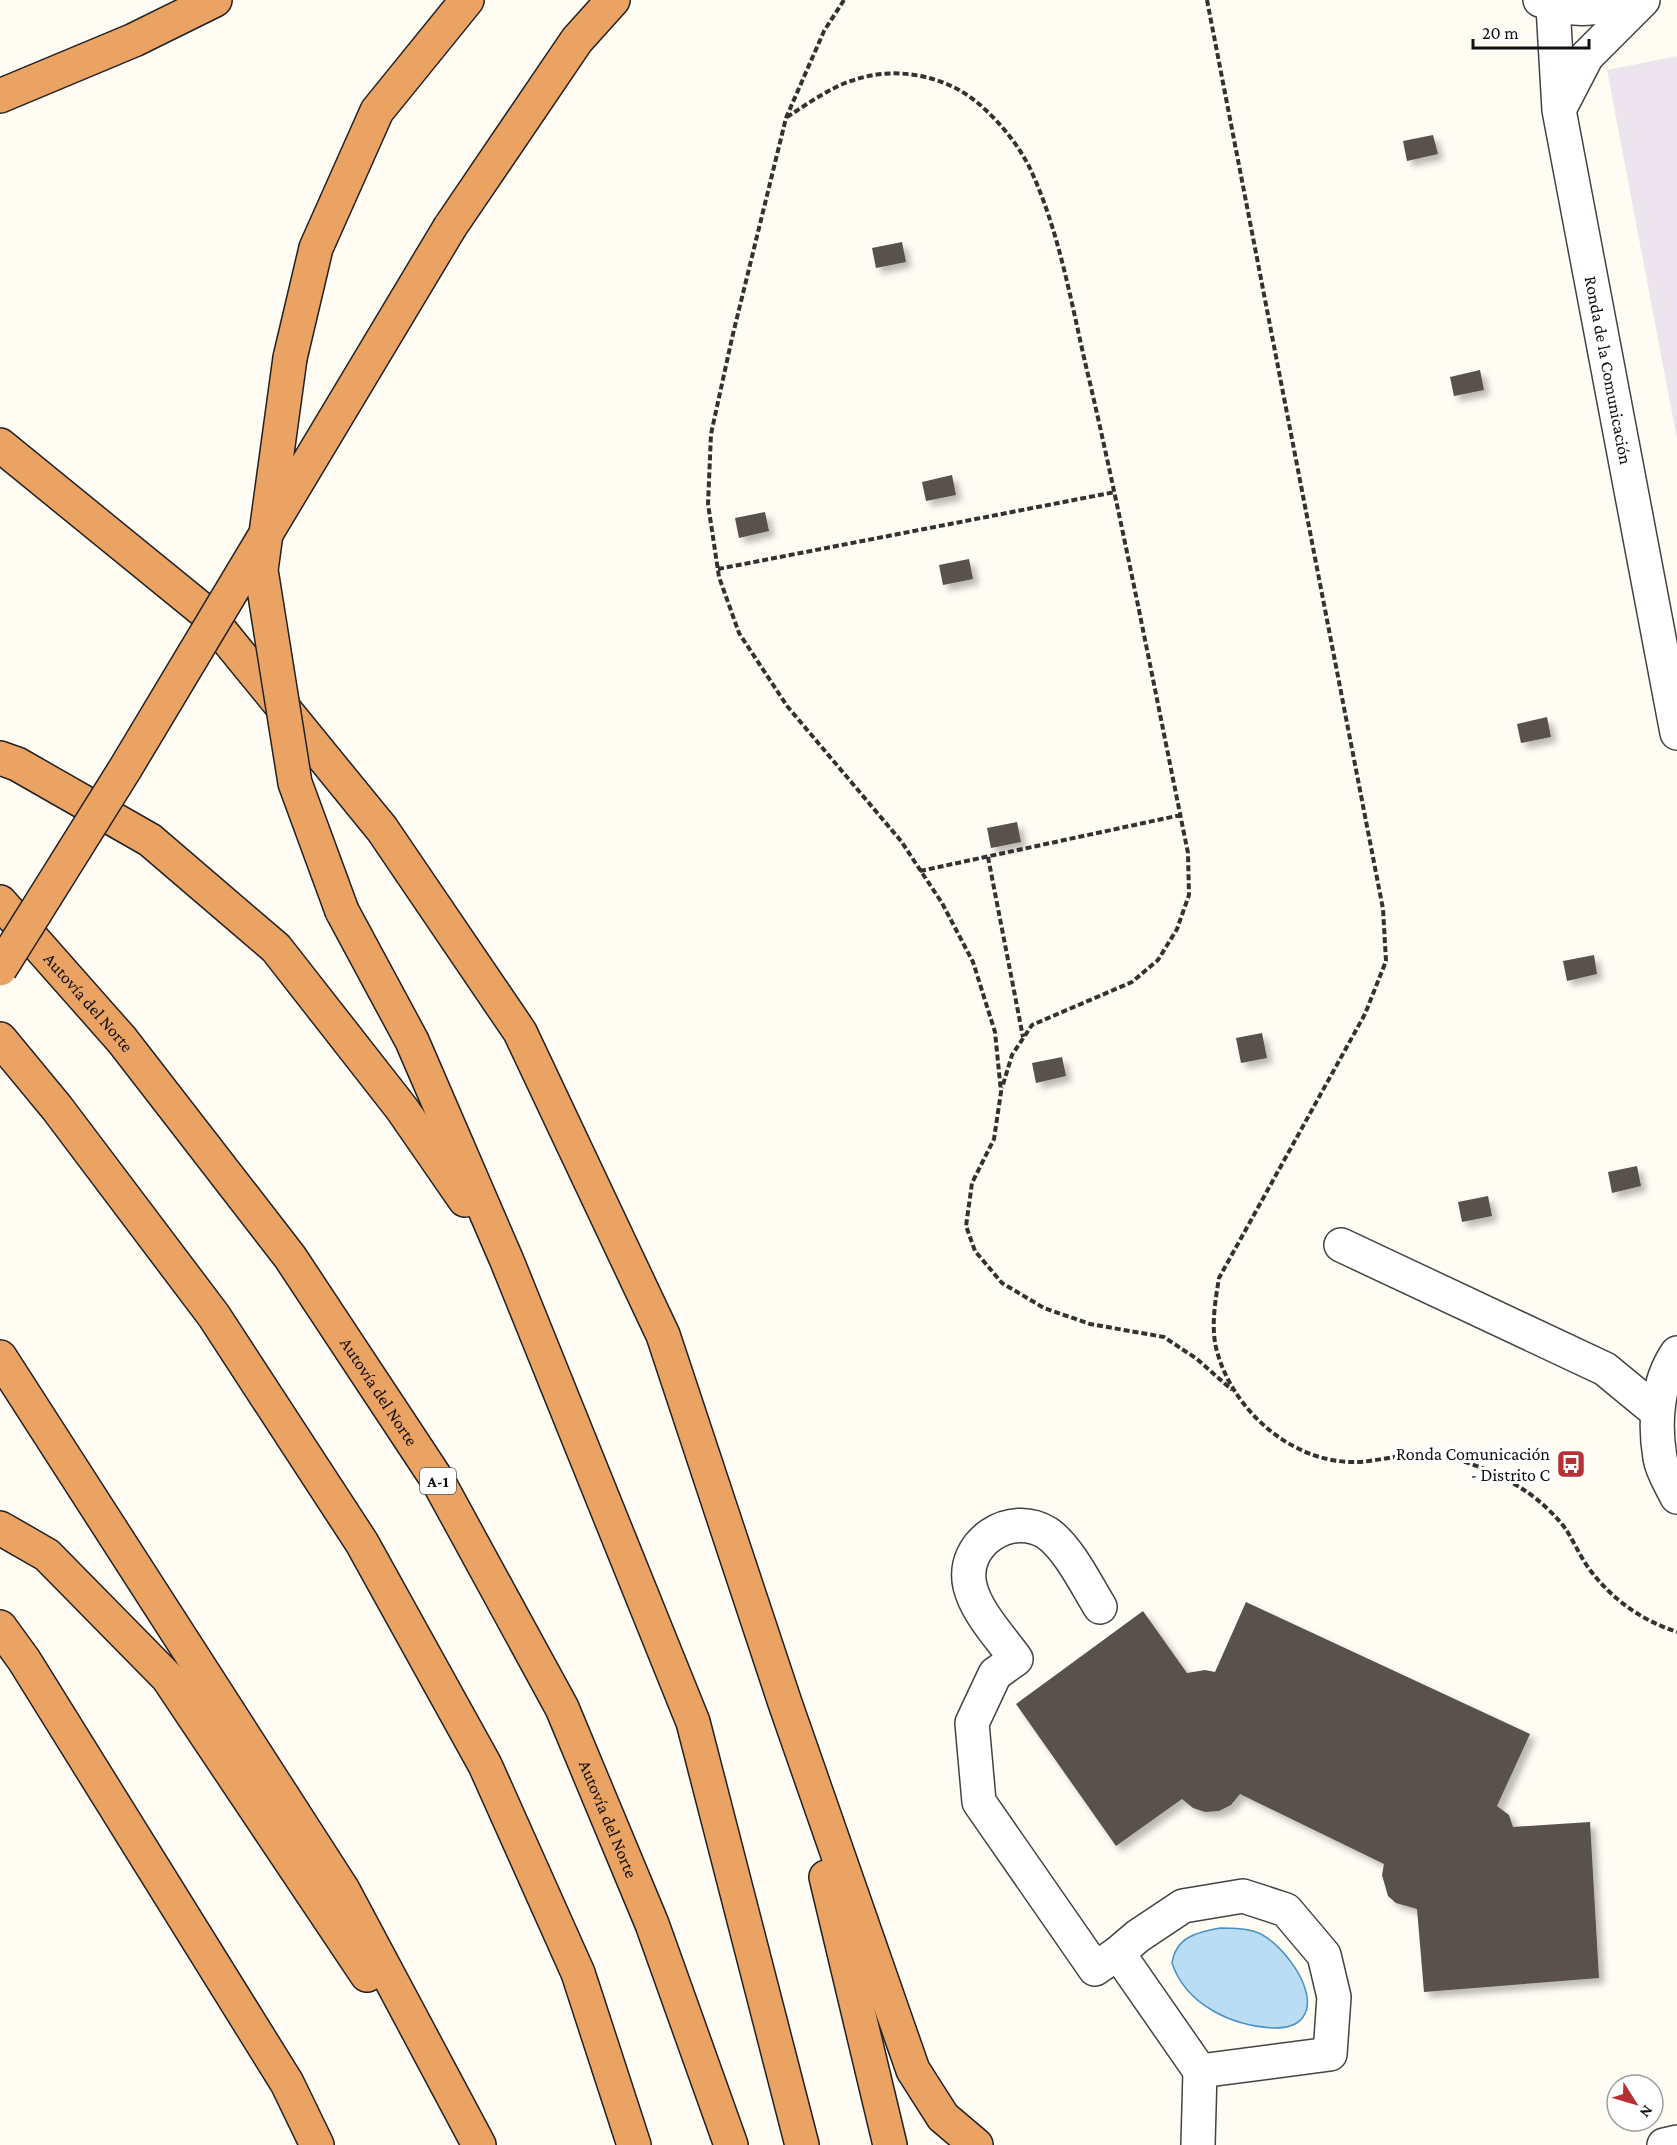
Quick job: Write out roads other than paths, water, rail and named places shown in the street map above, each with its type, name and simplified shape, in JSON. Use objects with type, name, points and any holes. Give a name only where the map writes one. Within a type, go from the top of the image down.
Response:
[{"type":"highway","points":[[0,96],[134,40],[215,0]]},
{"type":"highway","points":[[467,0],[377,111],[316,248],[290,358],[261,570],[295,783],[342,911],[412,1041],[507,1261],[693,1722],[802,2145]]},
{"type":"highway","points":[[0,969],[125,769],[450,226],[577,40],[613,0]]},
{"type":"highway","points":[[0,445],[205,612],[382,829],[520,1032],[663,1335],[785,1703],[913,2070],[943,2117],[976,2145]]},
{"type":"highway","points":[[0,758],[17,764],[150,840],[276,948],[402,1109],[507,1261]]},
{"type":"highway","name":"Autovía del Norte","points":[[0,902],[122,1040],[290,1257],[438,1481],[562,1708],[652,1924],[731,2145]]},
{"type":"highway","points":[[0,1039],[57,1108],[214,1316],[362,1543],[485,1766],[578,1972],[634,2145]]},
{"type":"highway","points":[[0,1357],[343,1890],[476,2139]]},
{"type":"highway","points":[[0,1528],[47,1555],[168,1678],[476,2139]]},
{"type":"highway","points":[[0,1627],[24,1660],[287,2083],[317,2145]]},
{"type":"highway","points":[[785,1703],[890,2145]]},
{"type":"street","name":"Ronda de la Comunicación","points":[[1637,0],[1599,9],[1546,3],[1559,110],[1677,733]]},
{"type":"street","points":[[1559,110],[1587,56],[1643,0]]},
{"type":"street","points":[[1341,1245],[1605,1369],[1656,1411]]},
{"type":"street","points":[[1677,1353],[1669,1365],[1656,1411],[1660,1460],[1677,1497]]},
{"type":"street","points":[[1100,1607],[1061,1546],[1047,1533],[1030,1526],[1011,1525],[994,1531],[978,1545],[970,1564],[969,1585],[978,1604],[1016,1659],[995,1674],[972,1723],[979,1802],[1095,1969],[1138,1936],[1183,1906],[1243,1896],[1286,1910],[1324,1955],[1334,1997],[1330,2054],[1200,2071]]},
{"type":"street","points":[[1118,1953],[1200,2071],[1198,2145]]},
{"type":"street","points":[[1665,2145],[1677,2142]]},
{"type":"water","points":[[1220,1928],[1256,1932],[1276,1945],[1286,1956],[1295,1968],[1307,1994],[1307,2006],[1303,2017],[1297,2023],[1278,2028],[1242,2023],[1212,2010],[1188,1991],[1172,1963],[1174,1954],[1189,1937],[1203,1931]]},
{"type":"place","name":"Ronda Comunicación - Distrito C","points":[[1571,1464]]}]
